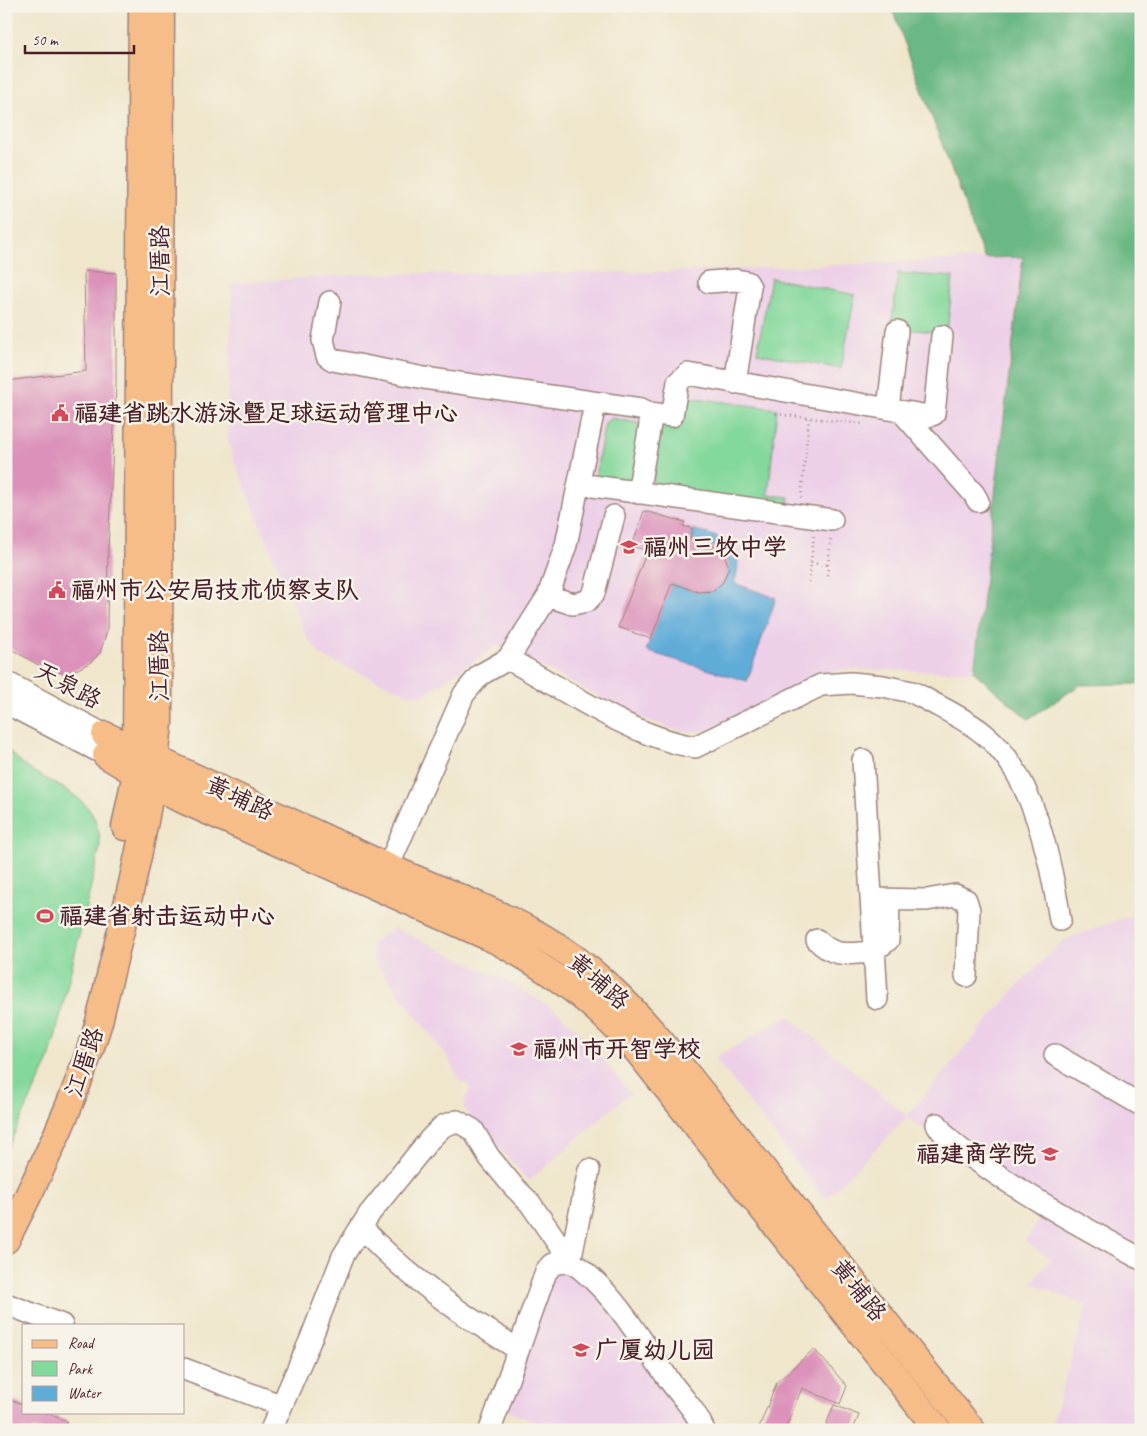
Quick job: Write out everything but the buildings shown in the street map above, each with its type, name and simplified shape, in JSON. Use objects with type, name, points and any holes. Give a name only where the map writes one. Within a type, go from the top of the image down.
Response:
[{"type":"main road","name":"江厝路","points":[[6,1240],[48,1157],[89,1054],[99,1022],[145,766],[142,6]]},
{"type":"main road","name":"江厝路","points":[[6,1202],[53,1109],[70,1066],[130,805],[159,723],[161,6]]},
{"type":"main road","name":"黄埔路","points":[[105,745],[145,766],[498,915],[546,938],[609,986],[662,1043],[972,1430]]},
{"type":"main road","name":"黄埔路","points":[[145,766],[176,797],[495,940],[542,966],[585,997],[622,1033],[638,1052],[938,1430]]},
{"type":"street","points":[[709,282],[736,280],[747,282],[750,288],[735,382]]},
{"type":"street","points":[[330,302],[323,340],[327,356],[334,360],[424,378],[595,404],[641,409],[649,413],[672,416],[678,382],[688,374],[929,416],[934,414],[942,336]]},
{"type":"street","points":[[897,331],[895,410],[974,494],[978,501]]},
{"type":"street","points":[[388,867],[464,694],[480,674],[508,659],[548,596],[566,545],[595,404]]},
{"type":"street","points":[[638,493],[650,425],[649,413]]},
{"type":"street","points":[[579,484],[816,517]]},
{"type":"street","points":[[548,596],[573,604],[587,601],[594,593],[614,516]]},
{"type":"street","points":[[508,659],[640,730],[695,746],[821,685],[851,682],[912,692],[984,734],[1010,764],[1040,826],[1051,865],[1060,920]]},
{"type":"street","name":"天泉路","points":[[6,682],[105,745]]},
{"type":"street","points":[[6,703],[105,745]]},
{"type":"street","points":[[863,760],[880,899],[874,949],[877,999]]},
{"type":"street","points":[[880,899],[927,900],[955,896],[966,900],[969,910],[966,976]]},
{"type":"street","points":[[817,940],[830,951],[837,954],[874,949]]},
{"type":"street","points":[[1055,1055],[1141,1105]]},
{"type":"street","points":[[271,1430],[280,1405],[310,1341],[343,1256],[376,1205],[430,1139],[443,1126],[458,1121],[473,1130],[489,1157],[530,1203],[570,1261],[586,1272],[622,1311],[669,1380],[696,1412],[704,1430]]},
{"type":"street","points":[[937,1124],[954,1144],[1031,1198],[1141,1259]]},
{"type":"street","points":[[570,1261],[589,1170]]},
{"type":"street","points":[[361,1227],[387,1255],[443,1299],[518,1349]]},
{"type":"street","points":[[490,1430],[546,1272],[553,1264],[570,1261]]},
{"type":"street","points":[[6,1304],[59,1324]]},
{"type":"street","points":[[185,1369],[280,1405]]},
{"type":"path","points":[[809,418],[816,517],[828,565],[827,575]]},
{"type":"path","points":[[809,582],[816,517]]},
{"type":"path","points":[[811,563],[828,565]]},
{"type":"shaded area","name":"福州三牧中学","points":[[1023,257],[974,672],[844,669],[825,673],[709,730],[693,732],[676,730],[640,717],[498,645],[422,696],[409,694],[326,658],[318,652],[307,638],[232,455],[228,439],[227,419],[233,283],[368,274],[667,272]]},
{"type":"shaded area","name":"福建商学院","points":[[1141,912],[1141,1430],[1050,1430],[1087,1306],[1032,1283],[1050,1258],[1025,1242],[1041,1215],[907,1117],[830,1195],[824,1198],[715,1058],[788,1016],[907,1116],[1013,991],[1058,945],[1069,938]]},
{"type":"shaded area","name":"福州市开智学校","points":[[395,928],[505,980],[557,1011],[588,1040],[630,1093],[529,1181],[463,1108],[470,1089],[466,1082],[461,1084],[449,1059],[373,959],[372,943]]},
{"type":"shaded area","name":"广厦幼儿园","points":[[578,1270],[691,1423],[691,1430],[558,1430],[501,1409],[551,1274]]},
{"type":"green space","points":[[891,6],[1141,6],[1141,684],[1080,685],[1028,719],[974,672],[1023,257],[984,258]]},
{"type":"green space","points":[[898,273],[953,277],[947,333],[891,328]]},
{"type":"green space","points":[[771,278],[855,295],[841,369],[757,353]]},
{"type":"green space","points":[[681,396],[777,409],[768,495],[789,497],[788,508],[652,493],[662,420]]},
{"type":"green space","points":[[611,418],[638,423],[642,428],[631,481],[595,477],[605,423]]},
{"type":"green space","name":"福建省射击运动中心","points":[[6,748],[28,768],[80,800],[95,819],[99,832],[100,847],[48,1062],[6,1151]]},
{"type":"water","points":[[693,529],[723,540],[735,551],[738,559],[734,583],[776,598],[747,681],[646,651],[672,583],[698,592],[714,591],[723,581],[727,571],[727,561],[722,549],[690,538]]},
{"type":"place","name":"福建省跳水游泳暨足球运动管理中心","points":[[60,413]]},
{"type":"place","name":"福州三牧中学","points":[[629,547]]},
{"type":"place","name":"福州市公安局技术侦察支队","points":[[57,590]]},
{"type":"place","name":"福建省射击运动中心","points":[[45,916]]},
{"type":"place","name":"福州市开智学校","points":[[519,1049]]},
{"type":"place","name":"福建商学院","points":[[1050,1154]]},
{"type":"place","name":"广厦幼儿园","points":[[581,1350]]}]
